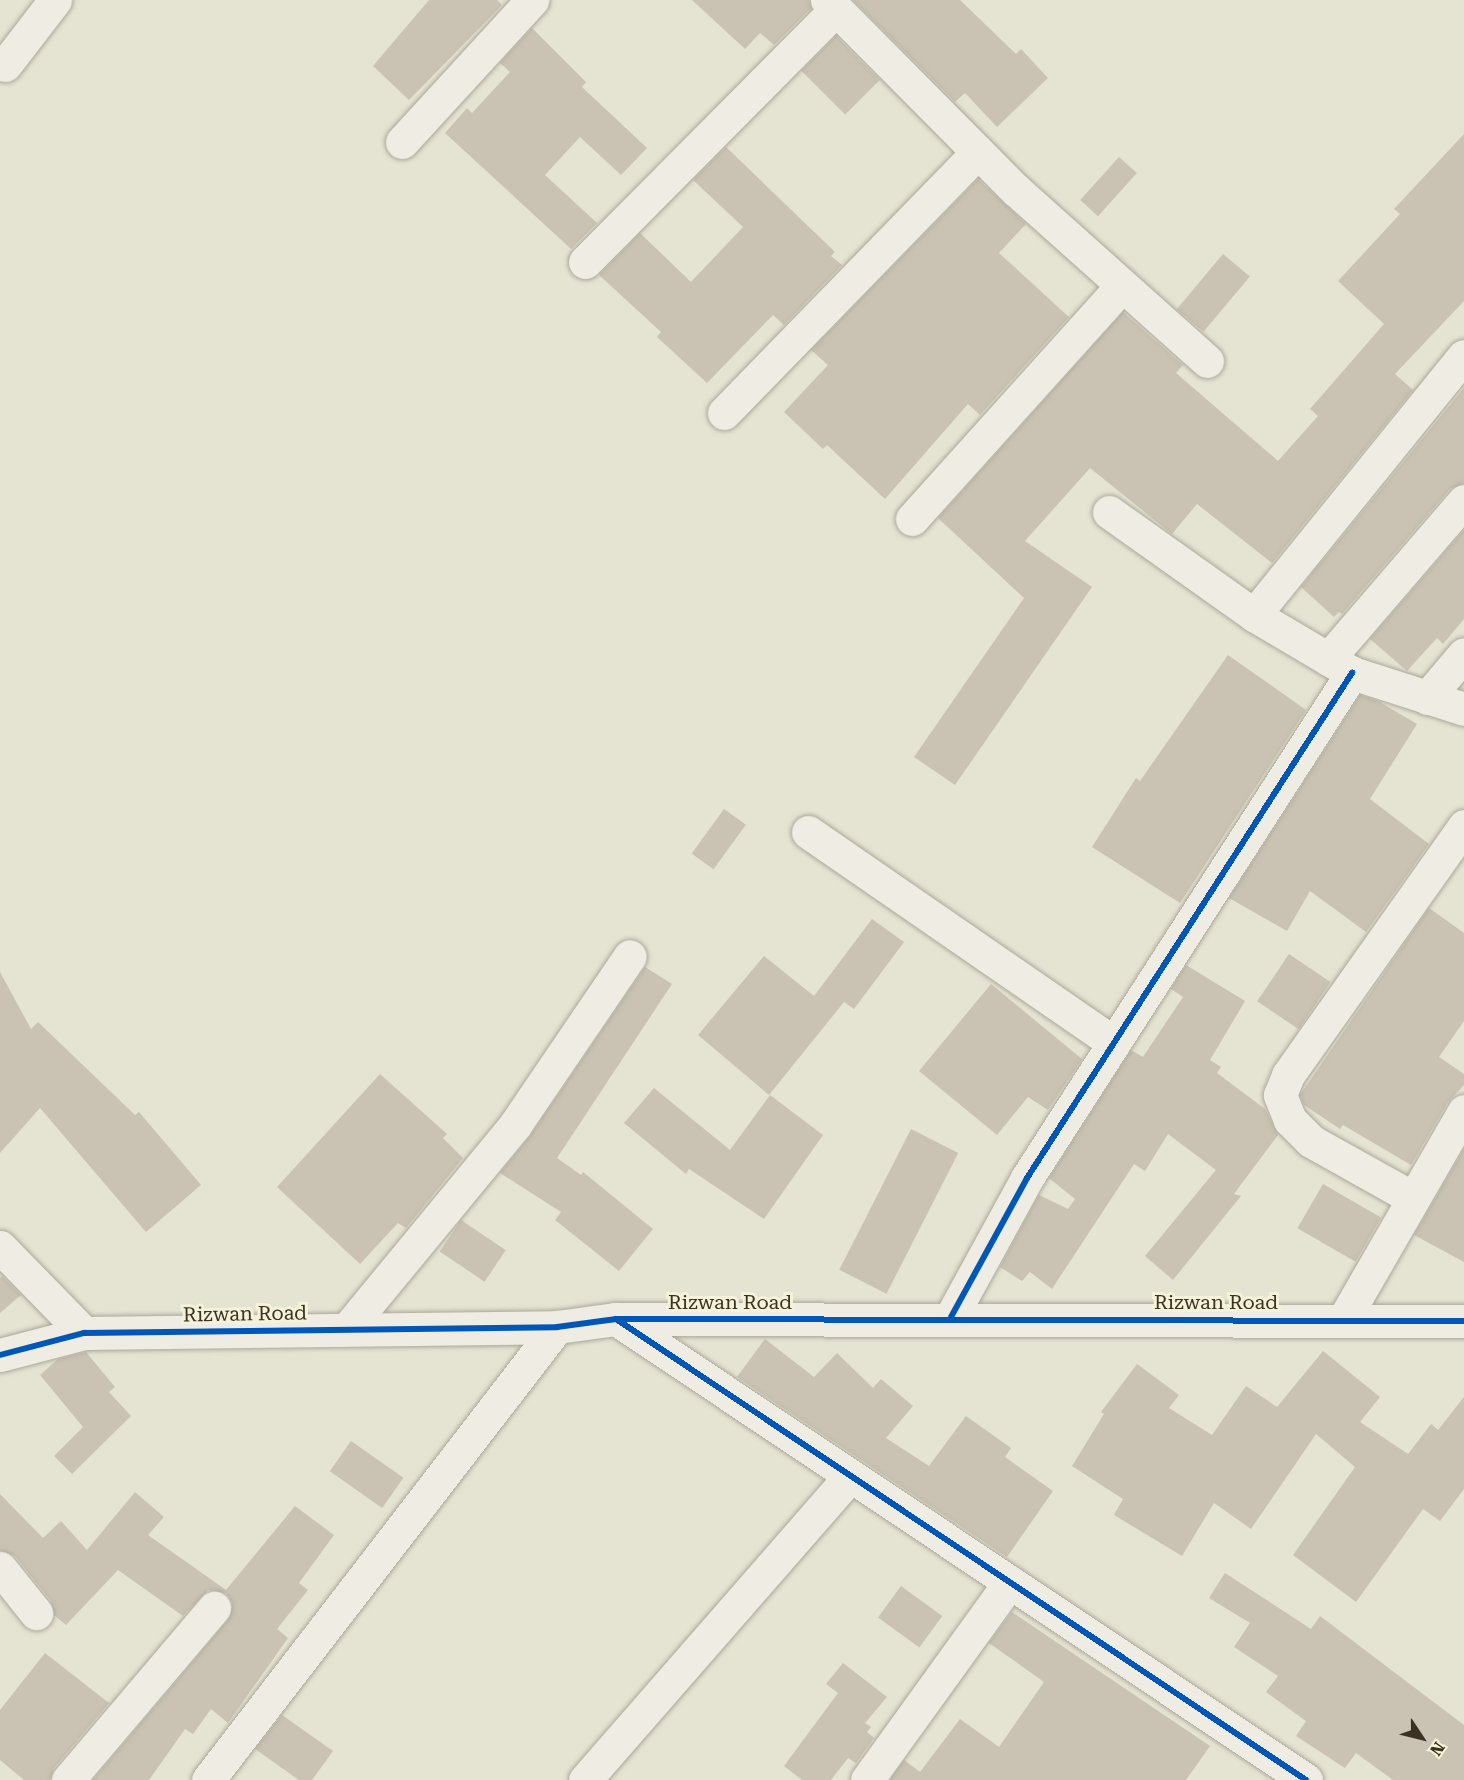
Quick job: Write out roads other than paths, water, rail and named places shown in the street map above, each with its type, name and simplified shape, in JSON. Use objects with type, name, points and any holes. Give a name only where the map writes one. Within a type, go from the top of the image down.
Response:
[{"type":"street","points":[[4,65],[55,0]]},
{"type":"street","points":[[402,142],[532,0]]},
{"type":"street","points":[[585,262],[832,4],[978,152],[1121,287],[1207,361]]},
{"type":"street","points":[[724,414],[978,152]]},
{"type":"street","points":[[912,519],[1121,287]]},
{"type":"street","points":[[1254,615],[1464,356]]},
{"type":"street","points":[[951,1317],[1027,1178],[1340,666],[1464,501]]},
{"type":"street","points":[[1109,512],[1254,615],[1340,666],[1464,709]]},
{"type":"street","points":[[1427,698],[1464,654]]},
{"type":"street","points":[[1411,1197],[1311,1141],[1290,1120],[1280,1095],[1288,1075],[1464,826]]},
{"type":"street","points":[[808,832],[1112,1042]]},
{"type":"street","points":[[347,1329],[515,1125],[630,956]]},
{"type":"street","points":[[1344,1319],[1411,1197],[1464,1111]]},
{"type":"street","points":[[0,1247],[84,1333]]},
{"type":"street","name":"Rizwan Road","points":[[0,1355],[84,1333],[557,1327],[616,1319],[951,1317],[1464,1321]]},
{"type":"street","points":[[616,1319],[1306,1780]]},
{"type":"street","points":[[208,1780],[557,1327]]},
{"type":"street","points":[[585,1780],[850,1476]]},
{"type":"street","points":[[0,1569],[36,1613]]},
{"type":"street","points":[[867,1780],[1010,1582]]},
{"type":"street","points":[[68,1780],[214,1608]]}]
